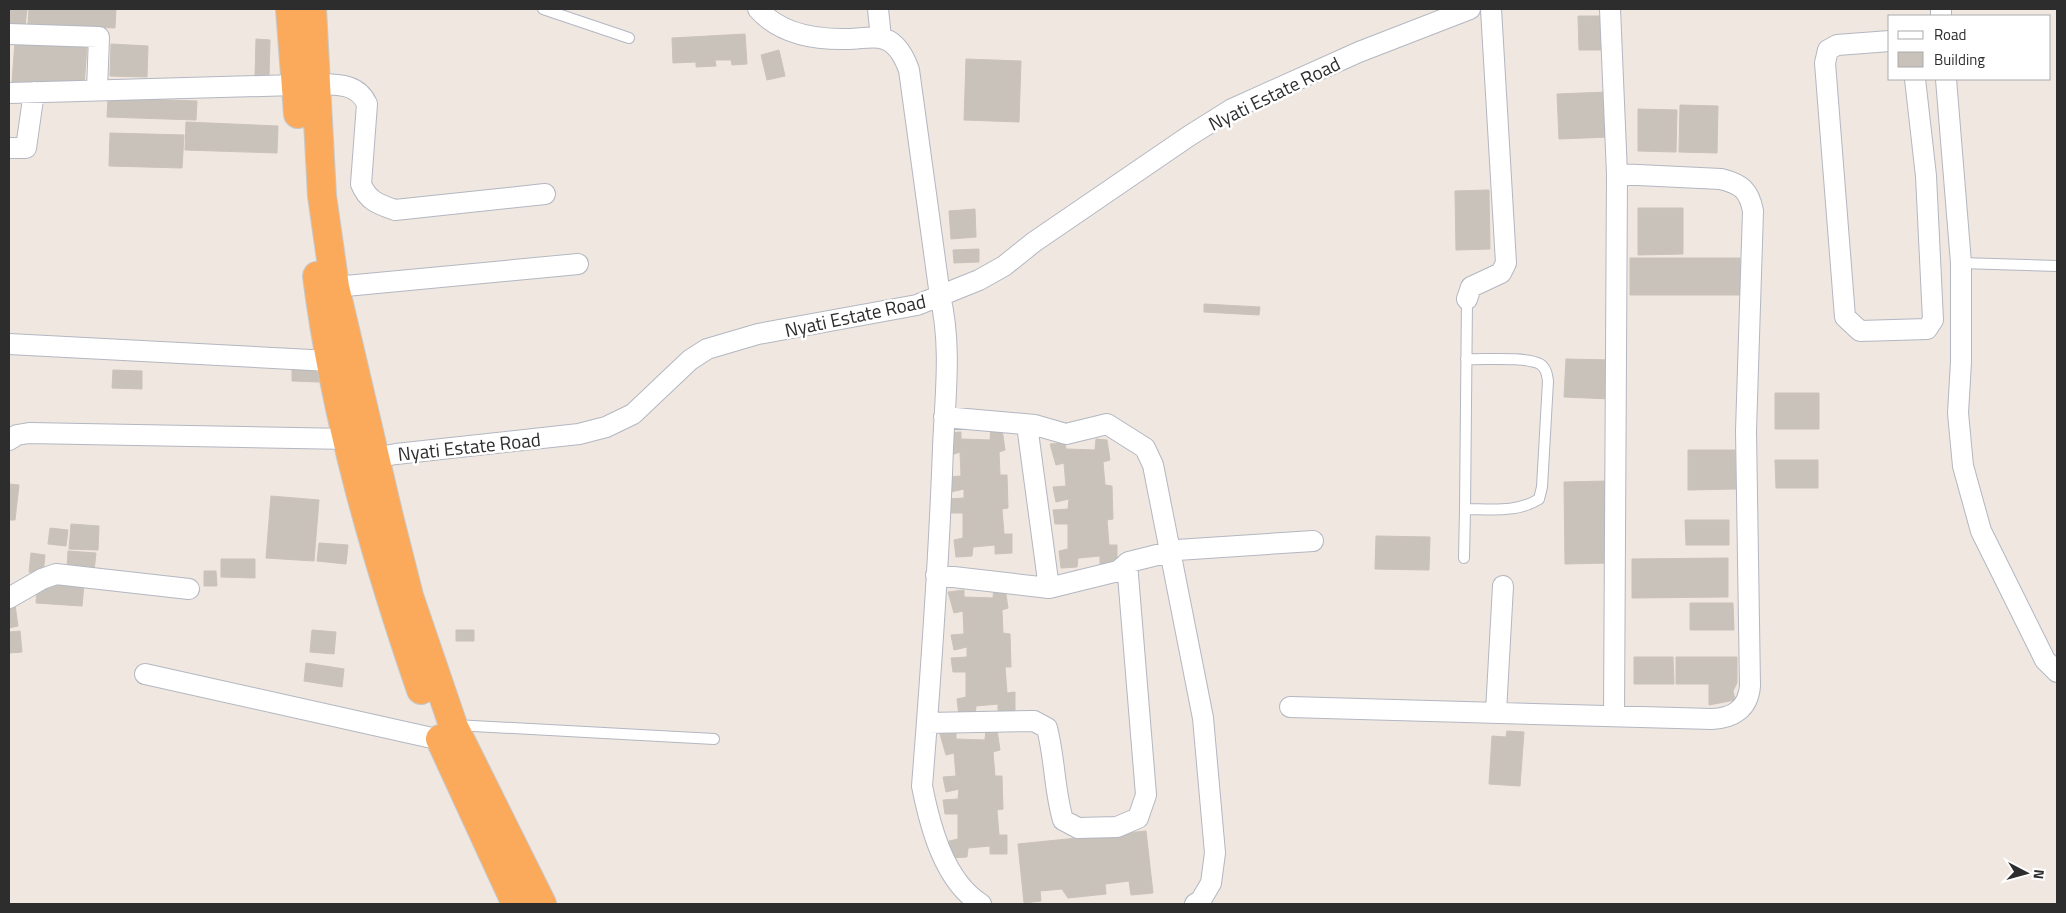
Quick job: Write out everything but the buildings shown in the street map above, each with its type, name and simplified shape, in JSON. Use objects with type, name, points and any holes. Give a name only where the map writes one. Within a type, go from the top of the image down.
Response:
[{"type":"highway","points":[[290,9],[305,84],[335,288],[367,429],[359,452]]},
{"type":"highway","points":[[312,9],[299,140],[323,324],[330,361],[359,452],[389,518],[447,732],[516,904]]},
{"type":"highway","points":[[447,732],[542,904]]},
{"type":"street","points":[[758,9],[770,22],[798,34],[829,39],[881,38],[898,47],[910,70],[940,296],[946,321],[947,346],[936,576],[922,786],[930,822],[948,864],[966,895],[981,904]]},
{"type":"street","points":[[878,9],[881,38]]},
{"type":"street","name":"Nyati Estate Road","points":[[9,440],[17,435],[29,433],[359,452],[579,434],[606,427],[633,414],[690,360],[707,349],[758,334],[917,305],[979,280],[1004,266],[1091,203],[1232,109],[1359,52],[1470,9]]},
{"type":"street","points":[[1467,299],[1471,287],[1501,273],[1506,263],[1491,9]]},
{"type":"street","points":[[1610,9],[1617,174],[1614,716]]},
{"type":"street","points":[[9,34],[99,37],[97,90]]},
{"type":"street","points":[[1888,41],[1837,45],[1828,50],[1825,63],[1845,317],[1860,331],[1926,329],[1931,326],[1933,320],[1926,176],[1915,80]]},
{"type":"street","points":[[1946,80],[1961,263],[1961,362],[1958,413],[1963,466],[1981,531],[2045,660],[2057,672]]},
{"type":"street","points":[[9,93],[305,84],[347,86],[356,89],[363,95],[367,104],[362,184],[366,195],[376,204],[394,210],[545,194]]},
{"type":"street","points":[[9,148],[26,148],[34,92]]},
{"type":"street","points":[[1926,176],[1954,172]]},
{"type":"street","points":[[1290,707],[1723,719],[1739,712],[1749,695],[1746,431],[1753,211],[1750,197],[1744,188],[1736,182],[1721,179],[1617,174]]},
{"type":"street","points":[[335,288],[578,264]]},
{"type":"street","points":[[9,344],[330,361]]},
{"type":"street","points":[[944,417],[1027,424],[1066,434],[1107,424],[1126,434],[1145,448],[1154,465],[1203,718],[1215,853],[1211,883],[1201,900],[1195,904]]},
{"type":"street","points":[[1027,424],[1049,588]]},
{"type":"street","points":[[936,576],[1049,588],[1118,572],[1127,563],[1170,551],[1313,541]]},
{"type":"street","points":[[927,723],[1034,721],[1047,728],[1052,746],[1056,795],[1063,820],[1078,828],[1116,827],[1138,818],[1146,795],[1127,563]]},
{"type":"street","points":[[9,598],[42,579],[56,574],[189,589]]},
{"type":"street","points":[[1496,712],[1503,586]]},
{"type":"street","points":[[145,674],[447,732]]},
{"type":"lane","points":[[543,9],[629,38]]},
{"type":"lane","points":[[1961,263],[2057,266]]},
{"type":"lane","points":[[1464,558],[1467,299]]},
{"type":"lane","points":[[1466,359],[1528,361],[1539,364],[1546,370],[1548,381],[1542,487],[1539,499],[1528,506],[1514,509],[1466,509]]},
{"type":"lane","points":[[447,732],[714,739]]}]
